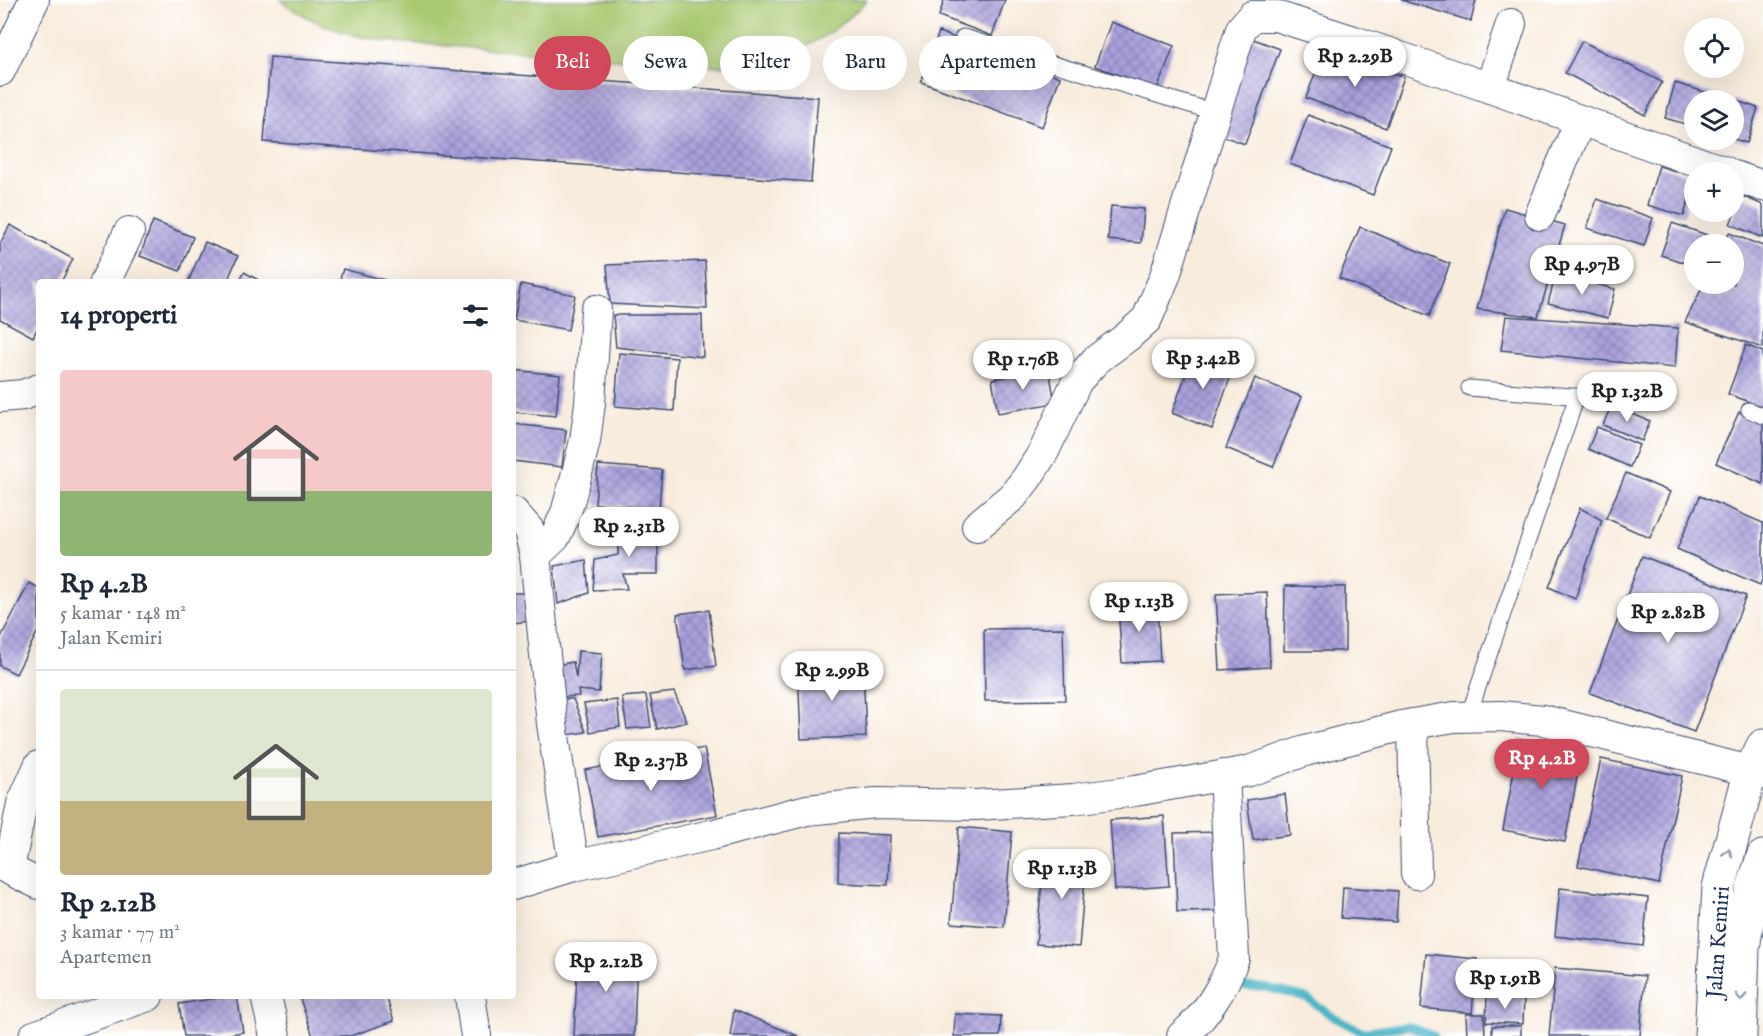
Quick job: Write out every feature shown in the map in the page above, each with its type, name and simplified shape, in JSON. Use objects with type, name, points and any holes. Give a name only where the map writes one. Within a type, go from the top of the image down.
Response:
[{"type":"highway","name":"Jalan Kemiri","points":[[1711,1036],[1719,887],[1759,764]]},
{"type":"highway","name":"Jalan Kemiri","points":[[1740,1036],[1753,950],[1753,888],[1763,857]]},
{"type":"street","points":[[0,70],[34,0]]},
{"type":"street","points":[[977,526],[1012,496],[1027,478],[1044,451],[1077,381],[1096,360],[1127,337],[1146,319],[1165,276],[1241,29],[1252,16],[1276,16],[1490,88],[1697,162]]},
{"type":"street","points":[[1490,88],[1511,24]]},
{"type":"street","points":[[1540,215],[1580,121]]},
{"type":"street","points":[[1744,179],[1763,186]]},
{"type":"street","points":[[106,279],[129,232]]},
{"type":"street","points":[[535,556],[555,537],[566,513],[585,441],[590,403],[596,310]]},
{"type":"street","points":[[0,397],[23,395],[36,390]]},
{"type":"street","points":[[516,514],[530,531],[535,556],[552,724],[574,866]]},
{"type":"street","points":[[516,884],[574,866],[711,835],[807,810],[876,803],[975,805],[1073,800],[1250,771],[1305,751],[1413,724],[1454,717],[1500,716],[1543,720],[1759,764]]},
{"type":"street","points":[[1413,724],[1416,874]]},
{"type":"street","points":[[36,773],[22,804],[5,867],[36,882]]},
{"type":"street","points":[[1182,1036],[1203,1014],[1217,993],[1234,958],[1224,775]]},
{"type":"street","points":[[34,1036],[139,999]]},
{"type":"street","points":[[267,999],[275,1036]]},
{"type":"street","points":[[470,999],[476,1036]]},
{"type":"lane","points":[[1057,65],[1214,112]]},
{"type":"lane","points":[[1469,388],[1635,401]]},
{"type":"lane","points":[[1468,717],[1577,396]]},
{"type":"green space","points":[[280,0],[867,0],[849,17],[811,44],[811,36],[720,36],[720,65],[708,66],[708,36],[623,36],[623,60],[611,59],[611,36],[534,36],[534,53],[385,41],[330,27]]},
{"type":"building","points":[[944,0],[1005,0],[992,36],[939,16]]},
{"type":"building","points":[[1401,0],[1476,0],[1471,21]]},
{"type":"building","points":[[1111,22],[1174,46],[1157,89],[1095,66]]},
{"type":"building","points":[[939,32],[950,36],[938,36]]},
{"type":"building","points":[[1248,37],[1280,49],[1245,144],[1212,132]]},
{"type":"building","points":[[1582,41],[1662,82],[1645,115],[1565,73]]},
{"type":"building","points":[[1325,47],[1404,77],[1386,128],[1306,98]]},
{"type":"building","points":[[270,57],[534,76],[534,90],[611,90],[611,82],[623,83],[623,90],[708,89],[818,97],[811,182],[264,142]]},
{"type":"building","points":[[1675,83],[1698,90],[1684,90],[1684,124],[1665,118]]},
{"type":"building","points":[[943,90],[1055,90],[1042,127]]},
{"type":"building","points":[[1744,103],[1758,108],[1747,143],[1744,142]]},
{"type":"building","points":[[1308,115],[1391,146],[1373,195],[1290,164]]},
{"type":"building","points":[[1659,166],[1684,174],[1684,216],[1647,205]]},
{"type":"building","points":[[1744,197],[1763,205],[1763,238],[1730,224],[1731,222],[1744,222]]},
{"type":"building","points":[[1597,199],[1653,218],[1644,246],[1587,228]]},
{"type":"building","points":[[1111,206],[1144,209],[1141,243],[1108,240]]},
{"type":"building","points":[[1505,208],[1565,225],[1538,317],[1477,309]]},
{"type":"building","points":[[153,221],[193,237],[180,271],[140,256]]},
{"type":"building","points":[[1672,223],[1704,234],[1684,234],[1684,262],[1661,255]]},
{"type":"building","points":[[10,225],[73,259],[63,279],[36,279],[36,331],[33,337],[0,319],[0,244]]},
{"type":"building","points":[[1360,227],[1450,264],[1429,316],[1339,278]]},
{"type":"building","points":[[1744,239],[1763,246],[1763,348],[1685,322],[1699,294],[1744,294]]},
{"type":"building","points":[[205,242],[238,256],[228,279],[189,279]]},
{"type":"building","points":[[705,261],[707,309],[610,304],[607,265]]},
{"type":"building","points":[[343,269],[381,279],[340,279]]},
{"type":"building","points":[[244,272],[257,279],[240,279]]},
{"type":"building","points":[[1556,274],[1615,289],[1608,318],[1548,303]]},
{"type":"building","points":[[521,284],[575,295],[568,330],[516,320]]},
{"type":"building","points":[[613,315],[702,315],[703,357],[616,347]]},
{"type":"building","points":[[1506,316],[1678,328],[1675,368],[1501,350]]},
{"type":"building","points":[[1746,345],[1763,352],[1763,407],[1728,394]]},
{"type":"building","points":[[1194,352],[1234,367],[1212,429],[1172,413]]},
{"type":"building","points":[[619,353],[677,358],[674,411],[615,406]]},
{"type":"building","points":[[1049,369],[1055,403],[998,413],[992,379]]},
{"type":"building","points":[[516,370],[560,375],[556,416],[516,412]]},
{"type":"building","points":[[1255,378],[1302,397],[1273,467],[1226,448]]},
{"type":"building","points":[[1611,406],[1650,421],[1642,441],[1603,425]]},
{"type":"building","points":[[1739,412],[1763,423],[1763,484],[1716,463]]},
{"type":"building","points":[[516,424],[566,430],[562,467],[516,461]]},
{"type":"building","points":[[1597,427],[1639,445],[1630,467],[1588,449]]},
{"type":"building","points":[[598,465],[662,470],[659,509],[595,504]]},
{"type":"building","points":[[1626,473],[1670,492],[1650,538],[1606,518]]},
{"type":"building","points":[[1700,496],[1763,523],[1763,577],[1760,585],[1677,549]]},
{"type":"building","points":[[1580,508],[1602,520],[1575,599],[1549,587]]},
{"type":"building","points":[[618,526],[658,526],[658,574],[623,574],[627,589],[593,590],[595,560],[618,555]]},
{"type":"building","points":[[1642,556],[1746,596],[1694,732],[1590,693]]},
{"type":"building","points":[[586,560],[589,593],[558,604],[554,566]]},
{"type":"building","points":[[29,583],[36,586],[36,635],[16,674],[0,666],[0,639]]},
{"type":"building","points":[[1285,586],[1345,587],[1345,651],[1284,651]]},
{"type":"building","points":[[1267,592],[1270,667],[1220,670],[1216,594]]},
{"type":"building","points":[[516,593],[529,593],[530,621],[516,623]]},
{"type":"building","points":[[1157,604],[1160,661],[1122,663],[1118,606]]},
{"type":"building","points":[[709,610],[716,666],[685,670],[677,614]]},
{"type":"building","points":[[1063,628],[1065,700],[985,701],[984,629]]},
{"type":"building","points":[[578,651],[602,653],[599,692],[578,690],[579,696],[561,697],[557,665],[573,662],[576,678]]},
{"type":"building","points":[[863,666],[866,737],[801,739],[798,668]]},
{"type":"building","points":[[674,692],[687,722],[657,729],[650,695]]},
{"type":"building","points":[[646,695],[651,727],[627,729],[622,697]]},
{"type":"building","points":[[561,699],[573,699],[586,732],[567,735]]},
{"type":"building","points":[[617,700],[620,727],[590,732],[584,704]]},
{"type":"building","points":[[1520,739],[1582,751],[1565,842],[1503,830]]},
{"type":"building","points":[[704,748],[717,815],[598,837],[585,770]]},
{"type":"building","points":[[1601,759],[1682,776],[1659,884],[1578,866]]},
{"type":"building","points":[[1285,794],[1290,835],[1253,840],[1247,800]]},
{"type":"building","points":[[1164,816],[1169,886],[1115,890],[1110,820]]},
{"type":"building","points":[[959,827],[1012,832],[1004,927],[951,923]]},
{"type":"building","points":[[1223,832],[1226,911],[1177,912],[1174,833]]},
{"type":"building","points":[[839,833],[890,835],[888,885],[838,883]]},
{"type":"building","points":[[1045,852],[1087,856],[1079,947],[1036,944]]},
{"type":"building","points":[[1343,887],[1398,891],[1396,922],[1341,918]]},
{"type":"building","points":[[1560,888],[1648,898],[1643,946],[1555,936]]},
{"type":"building","points":[[578,949],[637,951],[634,1036],[574,1036]]},
{"type":"building","points":[[1426,954],[1477,959],[1472,1013],[1421,1008]]},
{"type":"building","points":[[1555,968],[1645,976],[1640,1036],[1549,1036]]},
{"type":"building","points":[[1487,996],[1524,997],[1523,1024],[1486,1022]]},
{"type":"building","points":[[212,999],[238,999],[243,1032],[217,1036],[184,1036],[179,1004]]},
{"type":"building","points":[[300,999],[387,999],[394,1021],[350,1036],[313,1036]]},
{"type":"building","points":[[734,1010],[798,1036],[730,1036]]},
{"type":"building","points":[[955,1014],[1001,1016],[1000,1036],[954,1036]]},
{"type":"building","points":[[1466,1014],[1484,1014],[1485,1036],[1467,1036]]},
{"type":"building","points":[[1492,1026],[1521,1026],[1521,1036],[1492,1036]]},
{"type":"waterway","points":[[1231,991],[1239,986],[1267,988],[1305,997],[1335,1018],[1362,1032],[1408,1026],[1434,1036]]}]
